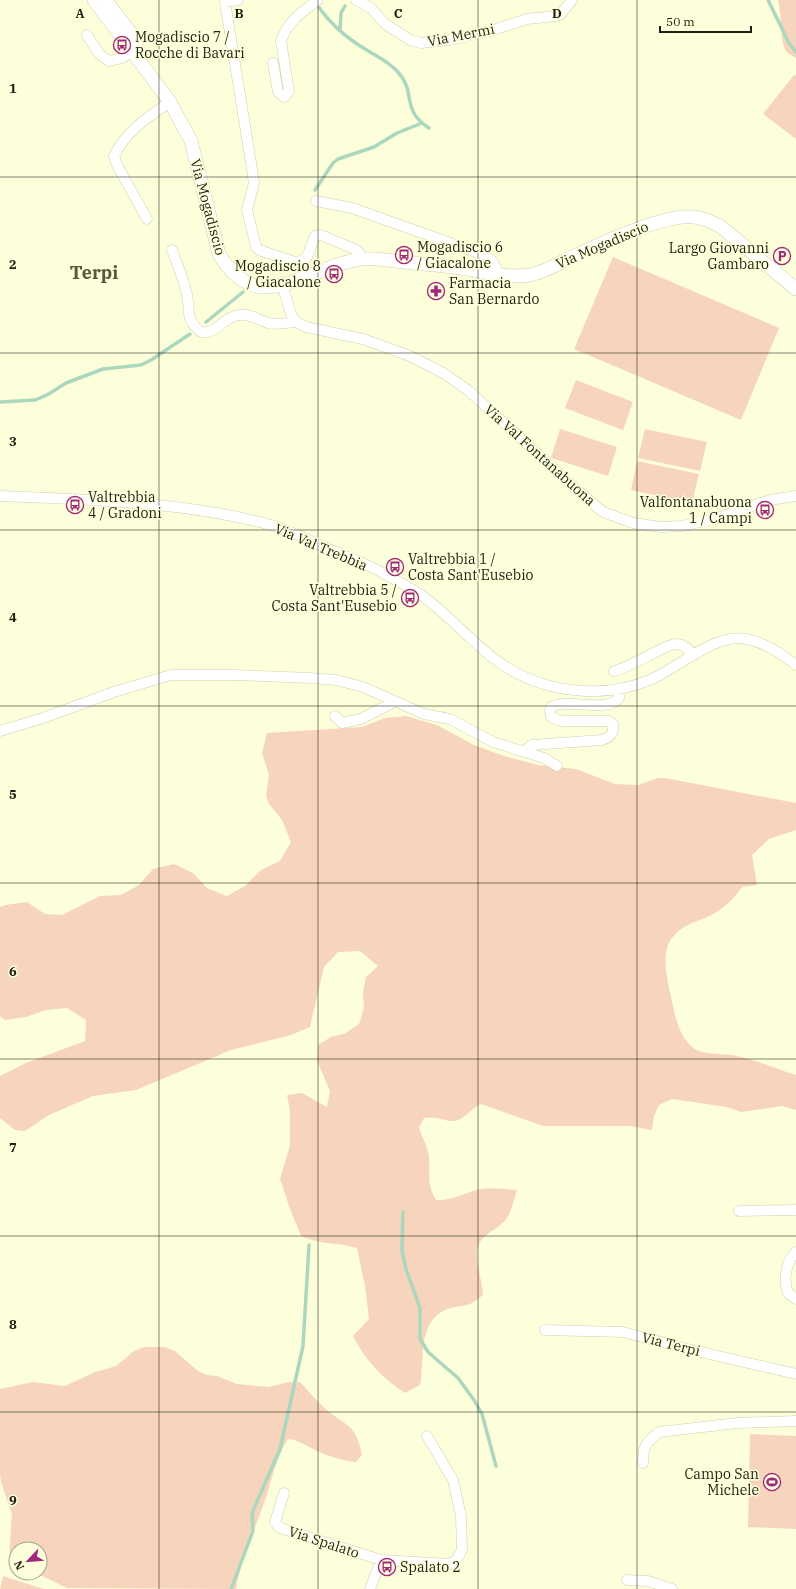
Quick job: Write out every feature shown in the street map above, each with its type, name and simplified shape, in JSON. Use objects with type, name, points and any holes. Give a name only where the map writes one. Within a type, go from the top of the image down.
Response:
[{"type":"street","name":"Via Mogadiscio","points":[[94,0],[170,102],[191,141],[216,242],[225,264],[233,273],[254,285],[263,287],[282,284],[316,272],[364,259],[453,266],[497,274],[531,274],[590,248],[646,226],[670,218],[694,216],[707,219],[720,226],[796,289]]},
{"type":"street","points":[[87,35],[99,54],[109,61],[122,58],[136,48],[137,39],[108,0]]},
{"type":"street","points":[[238,0],[224,1],[254,183],[247,210],[256,247],[259,250],[298,263],[307,257],[315,236],[321,235],[357,250],[364,259]]},
{"type":"street","points":[[273,62],[278,92],[284,96],[289,91],[281,41],[286,30],[305,9],[318,0]]},
{"type":"street","name":"Via Mermi","points":[[356,0],[371,8],[385,24],[412,41],[421,43],[450,40],[490,31],[526,19],[560,15],[572,0]]},
{"type":"street","points":[[147,219],[117,165],[114,156],[122,141],[136,127],[170,102]]},
{"type":"street","points":[[316,201],[333,206],[352,208],[484,255],[492,260],[496,266],[497,274]]},
{"type":"street","name":"Via Val Fontanabuona","points":[[172,250],[187,296],[187,307],[190,318],[201,332],[211,332],[227,320],[238,315],[249,315],[275,323],[296,322],[306,327],[363,339],[410,356],[445,374],[480,401],[603,512],[633,523],[661,527],[682,526],[714,519],[770,500],[796,496]]},
{"type":"street","points":[[282,284],[291,314],[296,322]]},
{"type":"street","name":"Via Val Trebbia","points":[[0,496],[153,504],[221,513],[274,526],[387,575],[423,597],[484,652],[513,673],[550,686],[577,691],[619,689],[653,678],[694,655]]},
{"type":"street","points":[[614,671],[670,645],[677,644],[683,646],[694,655],[707,647],[725,641],[745,639],[768,647],[796,665]]},
{"type":"street","points":[[0,731],[43,718],[114,692],[171,676],[236,675],[322,679],[336,680],[363,687],[424,714],[450,719],[493,742],[544,758],[557,766]]},
{"type":"street","points":[[524,751],[532,745],[609,738],[613,734],[614,729],[613,724],[609,721],[561,721],[553,719],[550,711],[551,707],[559,704],[589,705],[615,702],[619,698],[619,689]]},
{"type":"street","points":[[335,716],[342,723],[361,719],[394,702]]},
{"type":"street","points":[[738,1211],[796,1210]]},
{"type":"street","points":[[796,1252],[789,1260],[785,1287],[788,1293],[796,1299]]},
{"type":"street","name":"Via Terpi","points":[[545,1330],[623,1332],[796,1374]]},
{"type":"street","points":[[643,1463],[644,1450],[647,1443],[659,1432],[738,1423],[796,1421]]},
{"type":"street","name":"Via Spalato","points":[[284,1493],[275,1522],[280,1528],[381,1560],[445,1565],[457,1559],[462,1550],[461,1516],[453,1480],[427,1436]]},
{"type":"street","points":[[370,1589],[381,1560]]},
{"type":"street","points":[[627,1580],[648,1581],[672,1589]]},
{"type":"shaded area","points":[[778,0],[796,0],[796,58],[786,51],[782,40]]},
{"type":"shaded area","points":[[794,75],[796,76],[796,139],[763,114]]},
{"type":"shaded area","points":[[613,257],[779,328],[741,420],[574,349]]},
{"type":"shaded area","points":[[576,380],[633,402],[623,430],[565,408]]},
{"type":"shaded area","points":[[560,429],[617,447],[608,476],[551,458]]},
{"type":"shaded area","points":[[645,429],[707,442],[700,471],[638,458]]},
{"type":"shaded area","points":[[637,461],[699,474],[692,503],[631,490]]},
{"type":"shaded area","points":[[406,716],[437,725],[474,745],[504,756],[538,765],[576,769],[615,784],[638,785],[658,778],[665,778],[796,803],[796,830],[769,839],[752,855],[757,885],[742,887],[721,909],[687,925],[675,934],[667,949],[666,969],[678,1024],[684,1038],[689,1044],[693,1048],[703,1052],[732,1055],[756,1061],[796,1075],[796,1110],[782,1106],[741,1112],[727,1107],[672,1099],[659,1105],[654,1116],[652,1130],[630,1126],[543,1126],[481,1104],[455,1121],[424,1118],[419,1128],[429,1155],[429,1180],[432,1193],[436,1200],[452,1198],[480,1189],[496,1188],[517,1190],[512,1207],[504,1222],[484,1237],[478,1248],[477,1256],[483,1295],[470,1304],[446,1309],[435,1317],[429,1325],[426,1335],[420,1385],[405,1393],[389,1382],[375,1368],[363,1353],[353,1336],[369,1319],[365,1286],[357,1248],[315,1241],[301,1236],[280,1179],[290,1145],[290,1111],[287,1095],[302,1093],[327,1107],[330,1091],[317,1061],[318,1045],[331,1037],[346,1033],[359,1024],[364,1008],[363,992],[366,977],[378,966],[360,951],[338,952],[324,967],[310,1027],[291,1035],[231,1050],[136,1090],[93,1096],[49,1115],[25,1131],[15,1130],[0,1118],[0,1076],[26,1063],[85,1041],[86,1020],[67,1008],[46,1010],[26,1017],[5,1020],[0,1016],[0,907],[27,902],[45,914],[62,915],[100,896],[121,895],[139,885],[153,869],[174,864],[193,873],[207,888],[227,896],[245,886],[261,870],[280,861],[291,842],[282,820],[269,804],[266,796],[269,775],[262,753],[267,733],[362,727],[385,718]]},
{"type":"shaded area","points":[[144,1347],[165,1347],[175,1351],[198,1371],[207,1375],[217,1376],[237,1384],[268,1387],[289,1382],[300,1382],[324,1408],[346,1424],[354,1432],[360,1445],[362,1455],[356,1462],[346,1461],[331,1456],[299,1442],[288,1439],[277,1461],[265,1500],[245,1555],[236,1589],[67,1588],[48,1579],[48,1541],[10,1541],[12,1514],[1,1482],[0,1473],[0,1389],[33,1382],[65,1386],[95,1372],[116,1366],[134,1351]]},
{"type":"shaded area","name":"Campo San Michele","points":[[750,1434],[796,1436],[796,1529],[748,1527]]},
{"type":"shaded area","points":[[3,1576],[8,1578],[8,1581],[19,1581],[44,1589],[0,1589]]},
{"type":"waterway","points":[[768,0],[789,43],[796,52]]},
{"type":"waterway","points":[[316,3],[326,17],[344,34],[386,62],[398,72],[407,87],[411,107],[420,121],[429,128]]},
{"type":"waterway","points":[[340,31],[341,13],[345,6]]},
{"type":"waterway","points":[[315,190],[333,163],[338,159],[374,147],[397,133],[422,123]]},
{"type":"waterway","points":[[206,322],[243,292]]},
{"type":"waterway","points":[[0,402],[35,400],[47,395],[66,383],[103,369],[141,365],[190,334]]},
{"type":"waterway","points":[[403,1212],[402,1251],[406,1269],[420,1308],[420,1339],[428,1352],[458,1378],[474,1400],[482,1414],[496,1466]]},
{"type":"waterway","points":[[231,1589],[253,1531],[252,1513],[280,1449],[303,1346],[309,1245]]},
{"type":"place","name":"Mogadiscio 7 / Rocche di Bavari","points":[[122,45]]},
{"type":"place","name":"Mogadiscio 6 / Giacalone","points":[[404,255]]},
{"type":"place","name":"Largo Giovanni Gambaro","points":[[782,256]]},
{"type":"place","name":"Mogadiscio 8 / Giacalone","points":[[334,274]]},
{"type":"place","name":"Farmacia San Bernardo","points":[[436,291]]},
{"type":"place","name":"Valtrebbia 4 / Gradoni","points":[[75,505]]},
{"type":"place","name":"Valfontanabuona 1 / Campi","points":[[765,510]]},
{"type":"place","name":"Valtrebbia 1 / Costa Sant'Eusebio","points":[[395,567]]},
{"type":"place","name":"Valtrebbia 5 / Costa Sant'Eusebio","points":[[410,598]]},
{"type":"place","name":"Campo San Michele","points":[[772,1482]]},
{"type":"place","name":"Spalato 2","points":[[387,1567]]},
{"type":"district","name":"Terpi","points":[[94,273]]}]
